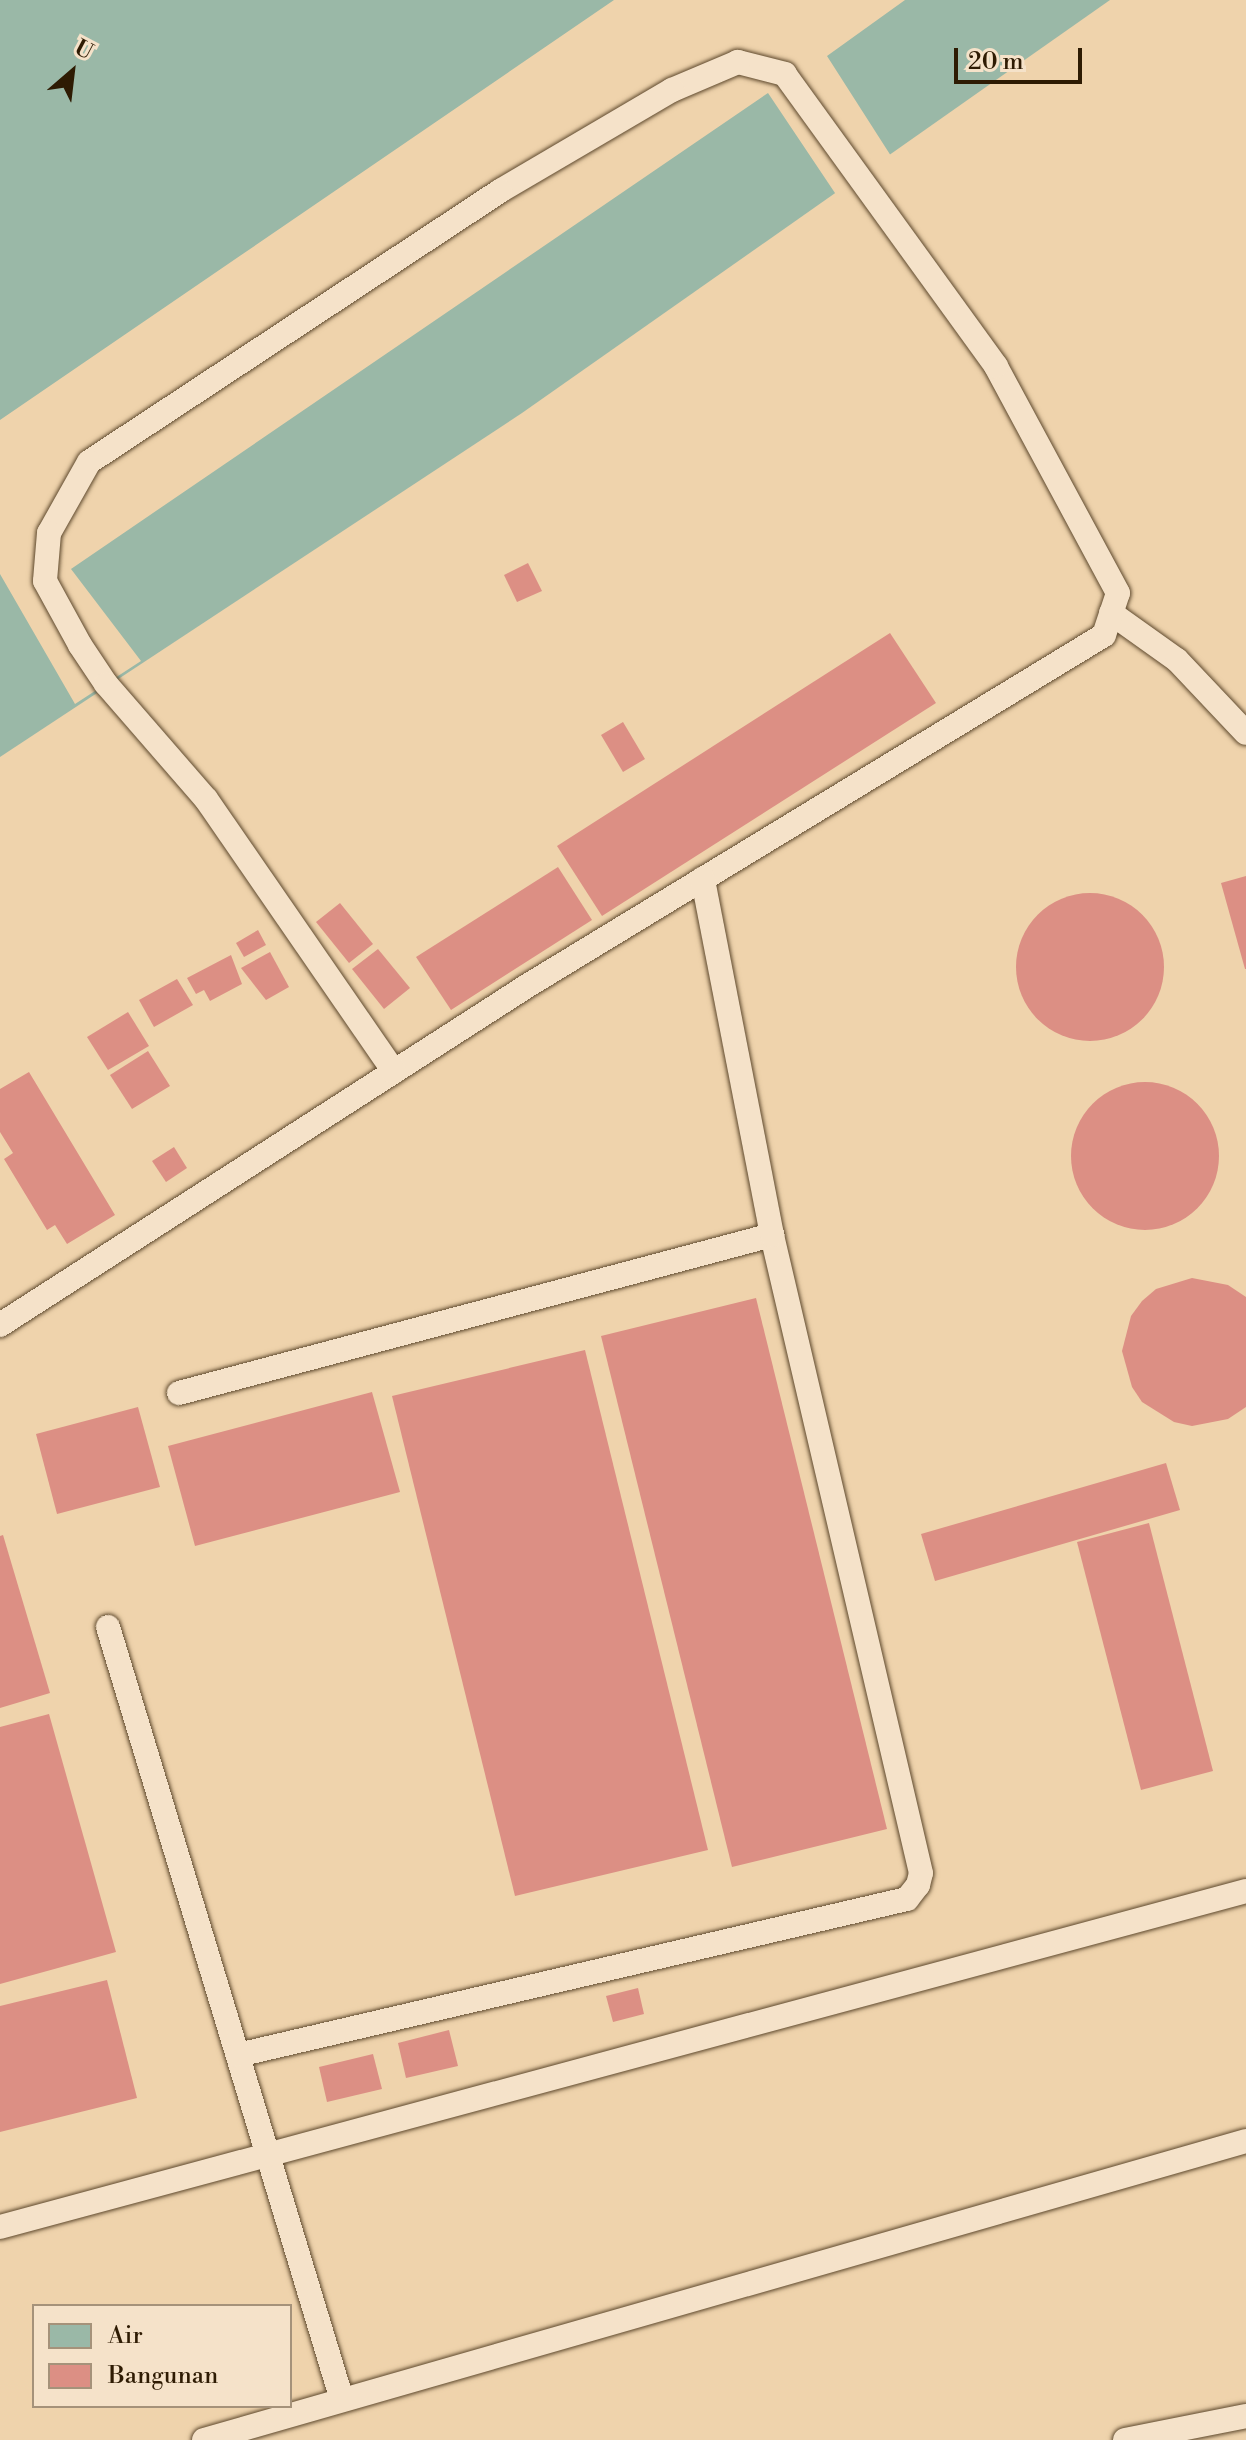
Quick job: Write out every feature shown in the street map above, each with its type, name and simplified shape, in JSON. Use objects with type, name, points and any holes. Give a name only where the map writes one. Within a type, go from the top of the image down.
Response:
[{"type":"lane","points":[[0,1325],[394,1072],[1104,635],[1118,593],[1093,538],[996,366],[785,74],[738,62],[672,90],[500,191],[89,462],[49,533],[45,581],[80,645],[106,684],[206,799],[394,1072]]},
{"type":"lane","points":[[1111,613],[1177,660],[1246,733]]},
{"type":"lane","points":[[238,2055],[907,1899],[918,1885],[921,1873],[772,1235],[703,879]]},
{"type":"lane","points":[[179,1393],[772,1235]]},
{"type":"lane","points":[[108,1627],[341,2397]]},
{"type":"lane","points":[[0,2227],[1246,1891]]},
{"type":"lane","points":[[204,2440],[273,2431],[341,2397],[1246,2141]]},
{"type":"lane","points":[[1125,2440],[1246,2416]]},
{"type":"water","points":[[0,0],[1110,0],[522,413],[0,757]]},
{"type":"pier","points":[[614,0],[905,0],[827,56],[891,156],[837,196],[768,93],[71,569],[141,661],[75,704],[0,574],[0,420]]},
{"type":"building","points":[[528,563],[542,591],[517,602],[504,575]]},
{"type":"building","points":[[890,633],[936,703],[602,916],[557,846]]},
{"type":"building","points":[[623,722],[645,759],[623,772],[601,735]]},
{"type":"building","points":[[558,867],[592,920],[451,1010],[416,957]]},
{"type":"building","points":[[1246,876],[1246,969],[1245,969],[1221,883]]},
{"type":"building","points":[[1090,893],[1118,899],[1142,915],[1158,939],[1164,967],[1158,995],[1142,1019],[1118,1035],[1090,1041],[1062,1035],[1038,1019],[1022,995],[1016,967],[1022,939],[1038,915],[1062,899]]},
{"type":"building","points":[[340,903],[373,944],[349,963],[316,922]]},
{"type":"building","points":[[258,930],[266,945],[244,957],[236,943]]},
{"type":"building","points":[[378,949],[410,988],[384,1009],[352,969]]},
{"type":"building","points":[[270,952],[289,987],[266,1000],[241,968]]},
{"type":"building","points":[[231,955],[242,984],[210,1001],[204,990],[196,994],[187,978]]},
{"type":"building","points":[[177,979],[193,1005],[154,1027],[139,1000]]},
{"type":"building","points":[[128,1012],[149,1046],[108,1070],[87,1037]]},
{"type":"building","points":[[148,1051],[170,1086],[132,1109],[110,1075]]},
{"type":"building","points":[[29,1072],[115,1215],[67,1244],[55,1225],[47,1230],[4,1159],[13,1153],[0,1132],[0,1089]]},
{"type":"building","points":[[1145,1082],[1173,1088],[1197,1104],[1213,1128],[1219,1156],[1213,1184],[1197,1208],[1173,1224],[1145,1230],[1117,1224],[1093,1208],[1077,1184],[1071,1156],[1077,1128],[1093,1104],[1117,1088]]},
{"type":"building","points":[[174,1147],[187,1168],[166,1182],[152,1161]]},
{"type":"building","points":[[1192,1278],[1228,1285],[1246,1297],[1246,1407],[1228,1419],[1192,1426],[1174,1422],[1142,1402],[1132,1387],[1122,1351],[1131,1316],[1142,1301],[1156,1289]]},
{"type":"building","points":[[756,1298],[887,1829],[732,1867],[601,1336]]},
{"type":"building","points":[[585,1350],[708,1850],[515,1896],[392,1396]]},
{"type":"building","points":[[372,1392],[400,1492],[195,1546],[168,1446]]},
{"type":"building","points":[[138,1407],[160,1487],[57,1514],[36,1434]]},
{"type":"building","points":[[1166,1463],[1180,1510],[935,1581],[921,1534]]},
{"type":"building","points":[[1149,1523],[1213,1771],[1141,1790],[1077,1542]]},
{"type":"building","points":[[3,1535],[50,1693],[0,1708],[0,1536]]},
{"type":"building","points":[[49,1714],[116,1952],[0,1984],[0,1727]]},
{"type":"building","points":[[107,1980],[137,2098],[0,2132],[0,2006]]},
{"type":"building","points":[[638,1988],[644,2014],[613,2022],[606,1996]]},
{"type":"building","points":[[449,2030],[458,2066],[406,2078],[398,2043]]},
{"type":"building","points":[[373,2054],[382,2089],[327,2102],[319,2067]]}]
